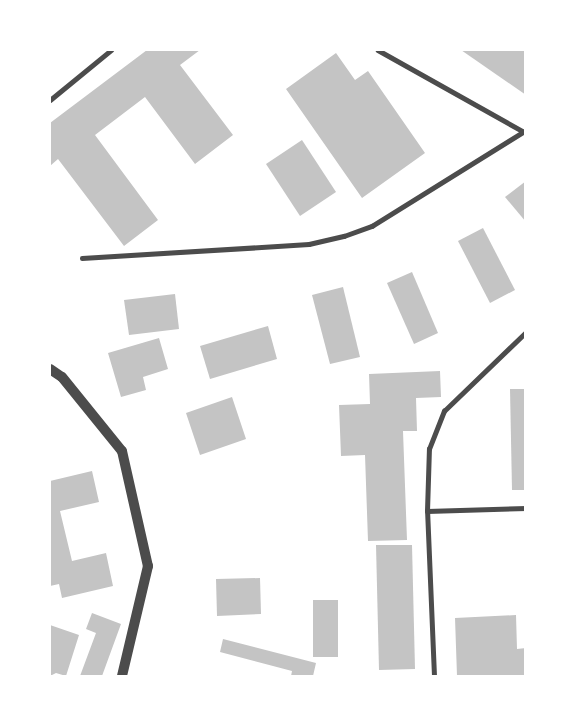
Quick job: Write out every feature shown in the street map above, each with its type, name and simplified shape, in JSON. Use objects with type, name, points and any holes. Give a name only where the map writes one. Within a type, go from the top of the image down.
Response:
[{"type":"street","points":[[50,369],[62,377],[122,451],[148,566],[122,676]]},
{"type":"lane","points":[[50,99],[111,50]]},
{"type":"lane","points":[[82,258],[309,244],[372,226],[524,133],[378,50]]},
{"type":"lane","points":[[434,676],[427,511],[429,449],[444,411],[525,332]]},
{"type":"lane","points":[[427,511],[525,508]]},
{"type":"building","points":[[147,50],[200,50],[180,65],[233,135],[195,164],[145,97],[95,135],[158,220],[124,246],[58,159],[50,166],[50,123]]},
{"type":"building","points":[[461,50],[526,50],[526,95]]},
{"type":"building","points":[[336,53],[355,80],[368,71],[425,153],[362,198],[286,89]]},
{"type":"building","points":[[302,140],[336,192],[300,216],[266,164]]},
{"type":"building","points":[[526,181],[526,222],[505,197]]},
{"type":"building","points":[[483,228],[515,290],[490,303],[458,241]]},
{"type":"building","points":[[412,272],[438,333],[414,344],[387,283]]},
{"type":"building","points":[[343,287],[360,357],[330,364],[312,295]]},
{"type":"building","points":[[175,294],[179,329],[129,335],[124,300]]},
{"type":"building","points":[[268,326],[277,359],[210,379],[200,346]]},
{"type":"building","points":[[159,338],[168,369],[143,377],[146,390],[121,397],[108,353]]},
{"type":"building","points":[[440,371],[441,397],[416,398],[417,431],[403,431],[407,540],[368,541],[365,455],[341,456],[339,405],[370,404],[369,374]]},
{"type":"building","points":[[510,389],[526,389],[526,490],[512,490]]},
{"type":"building","points":[[232,397],[246,439],[200,455],[186,413]]},
{"type":"building","points":[[92,471],[99,502],[60,511],[72,561],[106,553],[113,586],[62,598],[59,584],[50,586],[50,481]]},
{"type":"building","points":[[376,545],[412,545],[415,669],[379,670]]},
{"type":"building","points":[[260,578],[261,614],[217,616],[216,579]]},
{"type":"building","points":[[313,600],[338,600],[338,657],[313,657]]},
{"type":"building","points":[[92,613],[121,624],[102,676],[80,676],[96,633],[86,629]]},
{"type":"building","points":[[516,615],[517,649],[526,648],[526,676],[457,676],[455,618]]},
{"type":"building","points":[[50,625],[79,635],[66,676],[56,673],[50,676]]},
{"type":"building","points":[[223,639],[316,663],[313,676],[291,676],[292,671],[220,652]]}]
